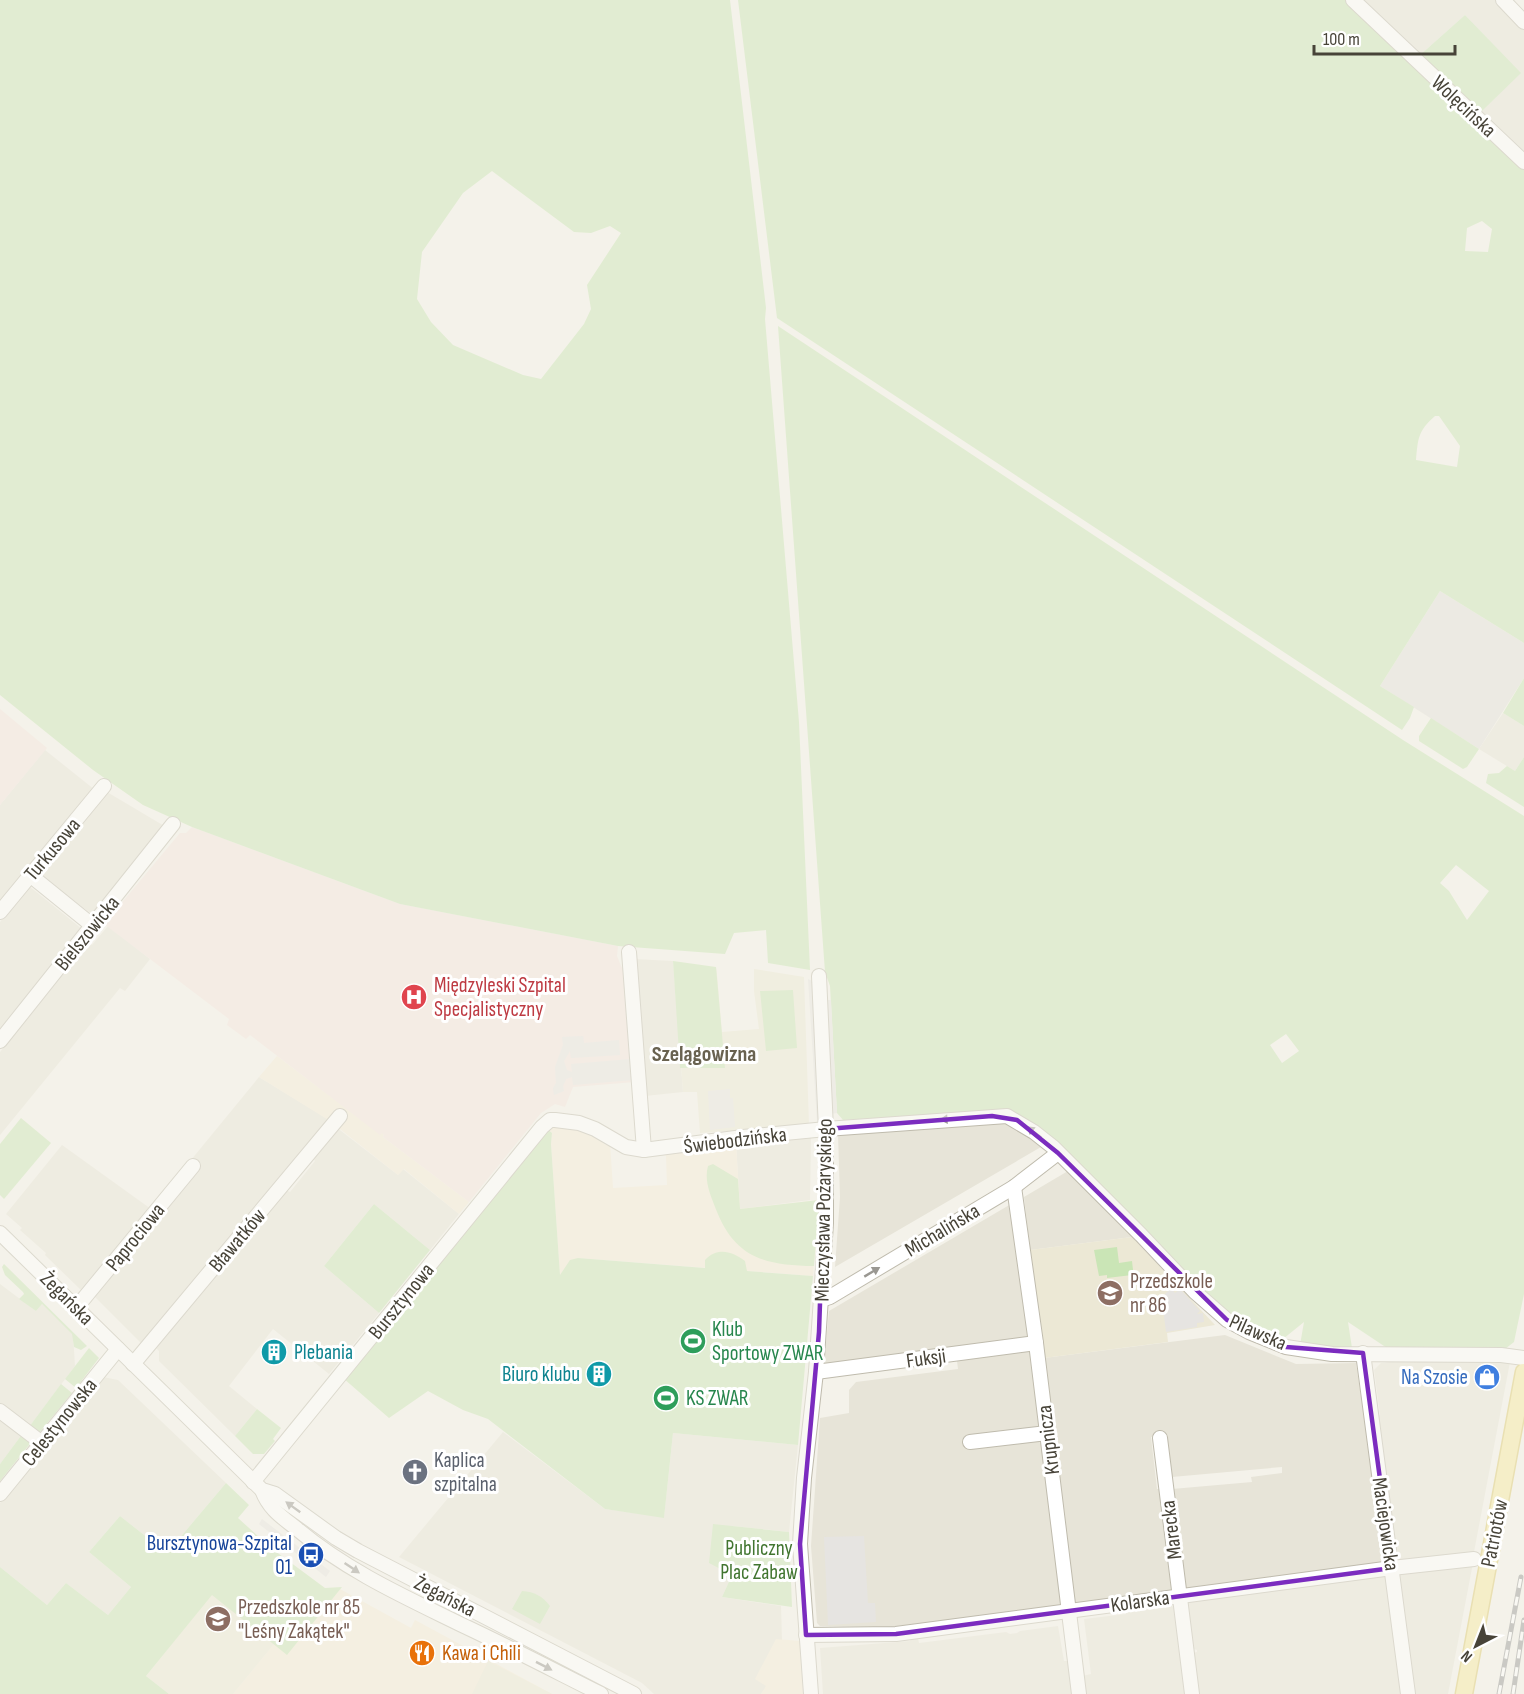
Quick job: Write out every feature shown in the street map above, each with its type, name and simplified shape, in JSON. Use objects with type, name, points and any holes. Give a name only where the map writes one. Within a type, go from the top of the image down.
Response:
[{"type":"main road","name":"Patriotów","points":[[1464,1694],[1524,1372]]},
{"type":"street","name":"Wolęcińska","points":[[1353,0],[1524,162]]},
{"type":"street","points":[[1503,0],[1524,22]]},
{"type":"street","name":"Turkusowa","points":[[0,912],[104,786]]},
{"type":"street","name":"Bielszowicka","points":[[0,1041],[173,824]]},
{"type":"street","points":[[30,875],[93,927]]},
{"type":"street","points":[[628,952],[644,1150]]},
{"type":"street","name":"Mieczysława Pożaryskiego","points":[[811,1694],[800,1544],[804,1478],[816,1372],[826,1223],[826,1129],[819,976]]},
{"type":"street","name":"Bławatków","points":[[133,1364],[340,1116]]},
{"type":"street","name":"Świebodzińska","points":[[550,1120],[559,1119],[579,1123],[595,1129],[626,1147],[644,1150],[826,1129],[1007,1116],[1034,1132],[1058,1153]]},
{"type":"street","name":"Bursztynowa","points":[[257,1486],[494,1185],[550,1120]]},
{"type":"street","name":"Michalińska","points":[[821,1300],[830,1298],[1014,1187],[1058,1153]]},
{"type":"street","name":"Pilawska","points":[[1058,1153],[1195,1292],[1227,1320],[1261,1338],[1292,1348],[1332,1354],[1501,1355],[1524,1359]]},
{"type":"street","name":"Paprociowa","points":[[76,1308],[193,1166]]},
{"type":"street","name":"Krupnicza","points":[[1014,1187],[1036,1342],[1079,1694]]},
{"type":"street","name":"Żegańska","points":[[0,1233],[257,1486],[267,1504],[306,1536],[361,1574],[601,1694]]},
{"type":"street","name":"Fuksji","points":[[816,1372],[1036,1342]]},
{"type":"street","name":"Celestynowska","points":[[0,1494],[118,1349]]},
{"type":"street","name":"Maciejowicka","points":[[1363,1353],[1408,1694]]},
{"type":"street","points":[[0,1411],[42,1443]]},
{"type":"street","points":[[970,1442],[1047,1433]]},
{"type":"street","name":"Marecka","points":[[1160,1438],[1192,1694]]},
{"type":"street","name":"Żegańska","points":[[257,1486],[275,1494],[358,1551],[634,1694]]},
{"type":"street","name":"Kolarska","points":[[806,1635],[896,1634],[1474,1559]]},
{"type":"highlighted area","points":[[992,1116],[1017,1120],[1058,1153],[1227,1320],[1286,1347],[1363,1353],[1392,1568],[896,1634],[806,1635],[800,1544],[819,1332],[826,1129]]},
{"type":"shaded area","points":[[1360,0],[1495,0],[1524,30],[1524,156],[1479,114],[1520,73],[1465,15],[1419,56]]},
{"type":"shaded area","points":[[1440,591],[1524,643],[1524,678],[1479,749],[1380,686]]},
{"type":"shaded area","points":[[0,709],[47,748],[0,805]]},
{"type":"shaded area","points":[[1503,713],[1524,726],[1524,757],[1515,771],[1479,749]]},
{"type":"shaded area","points":[[45,750],[95,790],[0,905],[0,805]]},
{"type":"shaded area","points":[[107,792],[166,827],[93,915],[39,874]]},
{"type":"shaded area","name":"Międzyleski Szpital Specjalistyczny","points":[[192,827],[400,904],[618,946],[617,956],[627,974],[635,1082],[573,1087],[565,1107],[555,1104],[541,1113],[469,1202],[383,1137],[382,1133],[380,1135],[250,1035],[246,1039],[227,1025],[229,1019],[104,924],[180,833],[186,833]]},
{"type":"shaded area","points":[[29,886],[82,929],[0,1029],[0,922]]},
{"type":"shaded area","points":[[108,926],[150,959],[125,991],[120,988],[0,1135],[0,1052],[89,943],[92,945]]},
{"type":"shaded area","points":[[634,959],[673,961],[683,1092],[645,1096]]},
{"type":"shaded area","points":[[713,967],[716,967],[722,1032],[759,1029],[754,991],[754,969],[804,977],[809,1125],[700,1133],[697,1092],[683,1092],[678,1026]]},
{"type":"shaded area","points":[[808,979],[814,982],[823,1121],[817,1122]]},
{"type":"shaded area","points":[[824,1000],[831,1000],[837,1113],[830,1114]]},
{"type":"shaded area","points":[[583,1036],[584,1043],[619,1040],[620,1055],[571,1058],[570,1051],[564,1061],[567,1070],[572,1072],[571,1064],[631,1059],[632,1080],[573,1085],[572,1077],[566,1079],[563,1086],[564,1091],[554,1095],[555,1067],[563,1045],[562,1037]]},
{"type":"shaded area","points":[[277,1056],[380,1134],[382,1132],[383,1137],[469,1202],[459,1214],[404,1169],[398,1175],[330,1121],[259,1077]]},
{"type":"shaded area","points":[[259,1077],[331,1121],[143,1345],[94,1296],[195,1163],[191,1160]]},
{"type":"shaded area","points":[[730,1089],[730,1098],[733,1098],[735,1127],[710,1130],[708,1091]]},
{"type":"shaded area","points":[[1002,1121],[1019,1130],[1041,1147],[835,1267],[840,1197],[838,1134]]},
{"type":"shaded area","points":[[558,1125],[591,1134],[606,1145],[610,1144],[613,1188],[667,1185],[666,1155],[736,1143],[740,1209],[819,1200],[813,1276],[578,1258],[560,1276],[552,1133],[547,1129]]},
{"type":"shaded area","points":[[336,1127],[398,1175],[403,1169],[459,1214],[430,1250],[374,1204],[324,1266],[379,1313],[329,1374],[273,1329],[229,1386],[257,1409],[235,1436],[159,1361],[159,1351],[156,1348],[286,1190],[290,1192],[315,1161],[312,1157]]},
{"type":"shaded area","points":[[811,1136],[810,1200],[740,1209],[736,1143]]},
{"type":"shaded area","points":[[62,1145],[151,1209],[82,1291],[6,1214]]},
{"type":"shaded area","points":[[1068,1171],[1132,1237],[1030,1250],[1024,1197]]},
{"type":"shaded area","points":[[1011,1204],[1029,1338],[824,1364],[829,1311]]},
{"type":"shaded area","name":"Przedszkole nr 86","points":[[1132,1237],[1215,1325],[1167,1333],[1168,1342],[1044,1358],[1030,1250]]},
{"type":"shaded area","points":[[0,1284],[36,1311],[42,1304],[73,1334],[75,1366],[29,1427],[0,1405]]},
{"type":"shaded area","points":[[1171,1288],[1175,1293],[1180,1289],[1200,1311],[1197,1314],[1203,1313],[1204,1322],[1197,1323],[1197,1327],[1166,1332],[1162,1300],[1167,1300],[1164,1295]]},
{"type":"shaded area","points":[[1225,1335],[1296,1364],[1356,1363],[1364,1417],[1366,1417],[1385,1563],[1184,1589],[1172,1489],[1252,1482],[1251,1477],[1282,1473],[1282,1467],[1172,1477],[1166,1435],[1151,1437],[1173,1591],[1074,1603],[1044,1358]]},
{"type":"shaded area","points":[[1031,1349],[1041,1430],[1037,1440],[1043,1445],[1062,1605],[890,1627],[820,1626],[817,1623],[811,1546],[820,1418],[849,1413],[849,1390],[856,1382],[958,1369],[957,1361],[965,1357]]},
{"type":"shaded area","points":[[1398,1361],[1510,1362],[1474,1552],[1402,1560],[1395,1555],[1374,1370],[1381,1363]]},
{"type":"shaded area","points":[[103,1377],[118,1380],[226,1483],[167,1553],[120,1516],[89,1552],[131,1587],[108,1615],[66,1583],[47,1605],[0,1567],[0,1503]]},
{"type":"shaded area","points":[[0,1416],[23,1433],[0,1464]]},
{"type":"shaded area","points":[[503,1432],[605,1509],[664,1517],[673,1433],[798,1445],[789,1532],[733,1526],[732,1575],[722,1597],[781,1606],[782,1640],[776,1640],[767,1686],[761,1694],[654,1694],[642,1683],[399,1557]]},
{"type":"shaded area","points":[[262,1519],[330,1571],[326,1577],[259,1524]]},
{"type":"shaded area","points":[[864,1536],[868,1603],[875,1603],[876,1622],[828,1625],[824,1537]]},
{"type":"shaded area","points":[[1473,1563],[1448,1694],[1413,1694],[1397,1572]]},
{"type":"shaded area","points":[[1386,1574],[1401,1694],[1198,1694],[1192,1653],[1197,1650],[1194,1649],[1193,1641],[1190,1641],[1185,1600]]},
{"type":"shaded area","points":[[340,1589],[411,1628],[415,1620],[552,1694],[233,1694],[274,1644],[287,1654]]},
{"type":"shaded area","name":"Przedszkole nr 85 \"Leśny Zakątek\"","points":[[212,1594],[274,1644],[233,1694],[169,1694],[146,1676]]},
{"type":"shaded area","points":[[1167,1603],[1175,1608],[1186,1694],[1084,1694],[1082,1676],[1091,1674],[1084,1619],[1126,1614],[1125,1608]]},
{"type":"shaded area","points":[[1058,1626],[1064,1661],[1071,1661],[1074,1694],[823,1694],[820,1648],[910,1641],[912,1637],[918,1638],[919,1643],[1006,1632],[1010,1634]]},
{"type":"shaded area","points":[[776,1639],[800,1641],[803,1694],[761,1694],[766,1686],[755,1679]]},
{"type":"shaded area","points":[[488,1661],[552,1694],[472,1694]]},
{"type":"green space","points":[[0,0],[730,0],[766,308],[765,319],[799,722],[810,970],[768,963],[766,930],[734,933],[725,954],[618,946],[400,904],[192,827],[143,805],[93,770],[0,695]],"holes":[[[492,171],[574,232],[591,233],[610,226],[621,233],[587,285],[591,309],[584,324],[541,379],[523,375],[453,345],[431,322],[417,299],[422,252],[463,193]]]},
{"type":"green space","points":[[738,0],[1345,0],[1524,165],[1524,643],[1440,591],[1380,686],[1414,707],[1402,730],[777,318]],"holes":[[[1482,221],[1492,229],[1488,252],[1465,251],[1467,228]],[[1435,416],[1439,416],[1460,446],[1457,467],[1416,460],[1420,435]]]},
{"type":"green space","points":[[1465,15],[1521,73],[1479,114],[1419,56]]},
{"type":"green space","points":[[778,326],[1403,740],[1524,816],[1524,1294],[1514,1342],[1505,1349],[1387,1348],[1348,1322],[1352,1348],[1300,1345],[1304,1322],[1283,1339],[1265,1334],[1230,1314],[1191,1281],[1107,1191],[1061,1147],[1001,1110],[843,1120],[837,1113],[830,986],[825,972]],"holes":[[[1456,865],[1489,891],[1467,920],[1449,891],[1440,883]],[[1286,1034],[1299,1051],[1282,1063],[1270,1045]]]},
{"type":"green space","points":[[1524,678],[1524,726],[1503,713]]},
{"type":"green space","points":[[1431,718],[1479,749],[1467,767],[1463,769],[1419,741],[1419,736]]},
{"type":"green space","points":[[1524,757],[1524,807],[1486,783],[1488,774],[1499,773],[1507,766],[1515,771]]},
{"type":"green space","points":[[673,961],[716,967],[725,1068],[680,1068]]},
{"type":"green space","points":[[793,990],[797,1048],[766,1051],[760,991]]},
{"type":"green space","points":[[21,1118],[51,1143],[4,1199],[0,1195],[0,1144]]},
{"type":"green space","name":"KS ZWAR","points":[[547,1129],[552,1133],[560,1275],[570,1260],[578,1258],[705,1268],[705,1260],[710,1256],[714,1253],[725,1252],[745,1261],[747,1271],[813,1276],[798,1445],[673,1433],[664,1518],[605,1509],[488,1419],[463,1410],[428,1391],[389,1418],[343,1378]]},
{"type":"green space","points":[[713,1164],[738,1179],[740,1209],[819,1200],[814,1266],[765,1260],[752,1255],[731,1237],[715,1207],[707,1182],[708,1166]]},
{"type":"green space","points":[[374,1204],[430,1250],[379,1313],[324,1266]]},
{"type":"green space","points":[[1117,1247],[1119,1263],[1132,1261],[1132,1275],[1107,1278],[1107,1275],[1099,1276],[1094,1250]]},
{"type":"green space","points":[[4,1264],[87,1346],[81,1350],[74,1347],[72,1334],[42,1304],[36,1311],[19,1299],[24,1294],[5,1275],[2,1267]]},
{"type":"green space","points":[[89,1348],[99,1358],[76,1388],[65,1379]]},
{"type":"green space","points":[[61,1384],[72,1393],[39,1433],[29,1427]]},
{"type":"green space","points":[[257,1409],[281,1428],[273,1439],[275,1441],[264,1454],[253,1454],[235,1436]]},
{"type":"green space","points":[[23,1433],[33,1440],[0,1481],[0,1464]]},
{"type":"green space","points":[[226,1483],[249,1505],[238,1518],[271,1548],[325,1588],[342,1587],[287,1655],[212,1595],[146,1676],[169,1694],[0,1694],[0,1567],[47,1605],[66,1583],[108,1615],[131,1587],[89,1552],[120,1516],[167,1553]]},
{"type":"green space","name":"Publiczny Plac Zabaw","points":[[713,1524],[789,1532],[792,1607],[722,1597],[732,1575],[709,1563]]},
{"type":"green space","points":[[522,1591],[538,1595],[550,1606],[540,1624],[512,1609]]},
{"type":"railway","points":[[1499,1694],[1521,1577]]},
{"type":"railway","points":[[1513,1694],[1524,1620]]},
{"type":"place","name":"Międzyleski Szpital Specjalistyczny","points":[[414,997]]},
{"type":"place","name":"Przedszkole nr 86","points":[[1110,1293]]},
{"type":"place","name":"Klub Sportowy ZWAR","points":[[693,1341]]},
{"type":"place","name":"Plebania","points":[[274,1352]]},
{"type":"place","name":"Biuro klubu","points":[[599,1374]]},
{"type":"place","name":"Na Szosie","points":[[1487,1377]]},
{"type":"place","name":"KS ZWAR","points":[[666,1398]]},
{"type":"place","name":"Kaplica szpitalna","points":[[415,1472]]},
{"type":"place","name":"Bursztynowa-Szpital 01","points":[[311,1555]]},
{"type":"place","name":"Przedszkole nr 85 \"Leśny Zakątek\"","points":[[218,1619]]},
{"type":"place","name":"Kawa i Chili","points":[[422,1653]]},
{"type":"district","name":"Szelągowizna","points":[[704,1053]]}]
